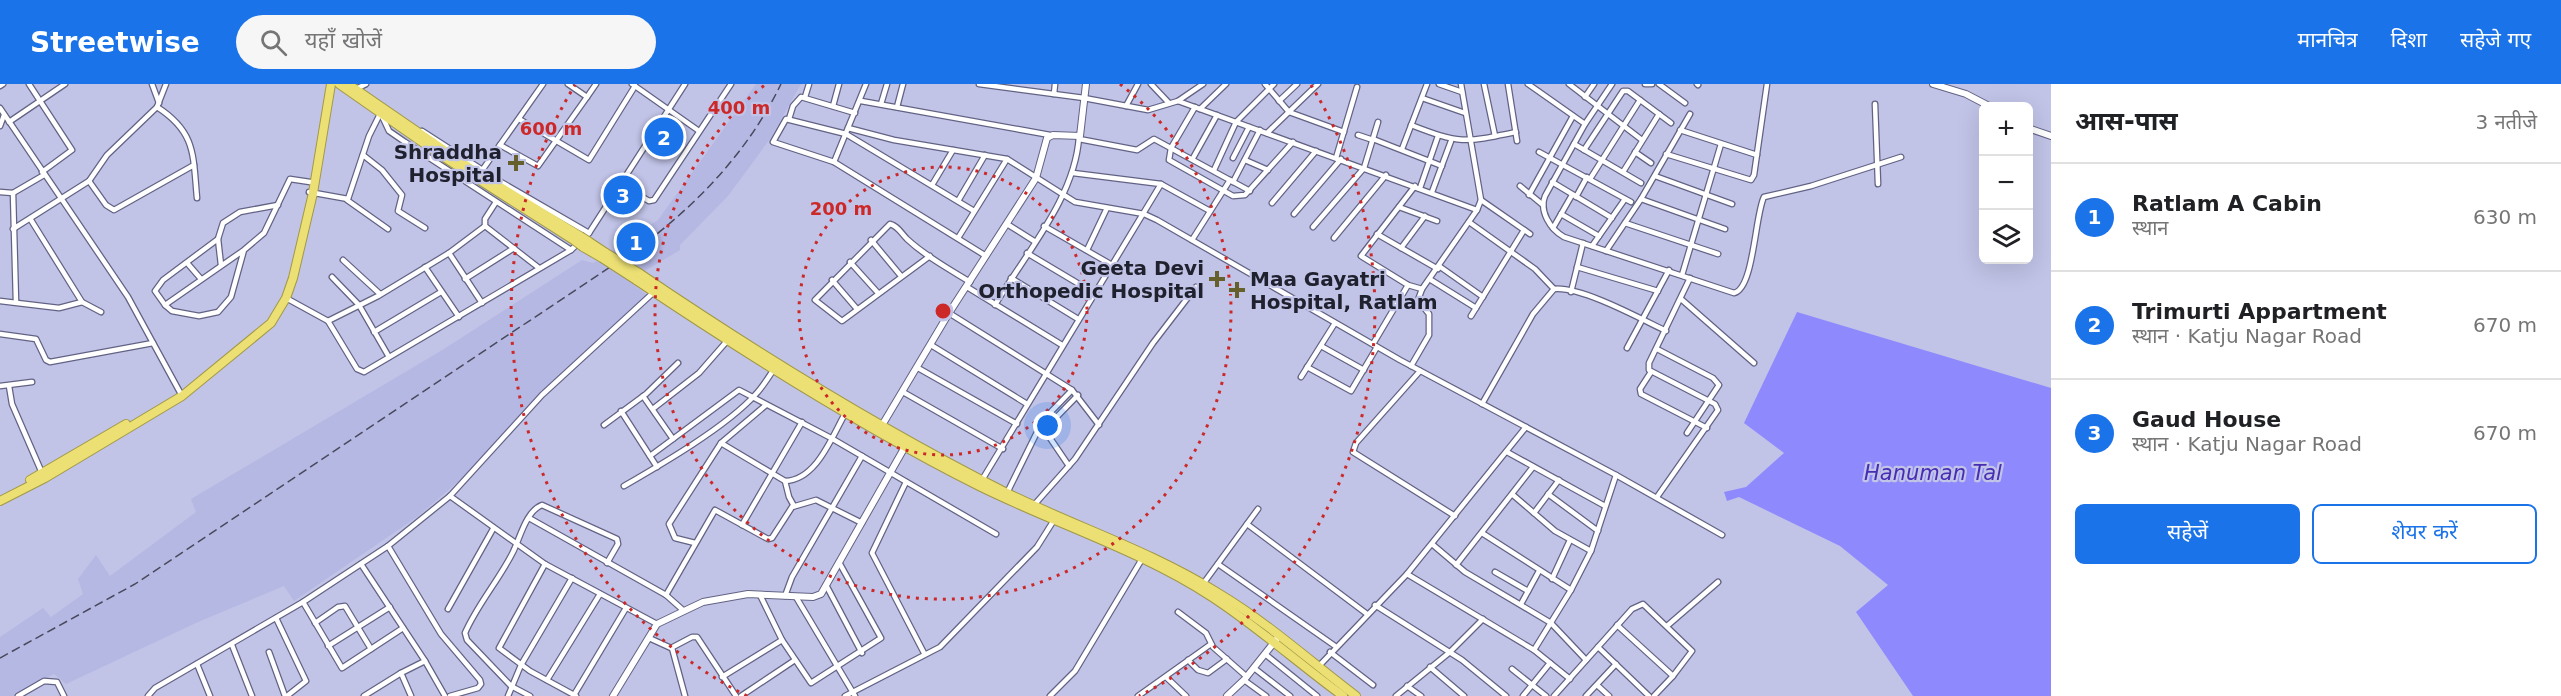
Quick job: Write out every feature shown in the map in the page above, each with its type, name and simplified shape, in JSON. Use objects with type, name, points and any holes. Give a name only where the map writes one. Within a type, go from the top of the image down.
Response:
[{"type":"highway","points":[[0,496],[181,394],[264,323],[283,297],[290,276],[311,192],[310,182],[330,84]]},
{"type":"highway","points":[[0,501],[45,478],[181,394],[271,323],[286,298],[311,192],[330,84]]},
{"type":"highway","points":[[339,84],[577,239],[587,240],[604,255],[637,277],[881,428],[906,446],[976,484],[1110,537],[1203,584],[1315,670],[1356,696]]},
{"type":"highway","points":[[348,84],[383,112]]},
{"type":"highway","points":[[637,277],[654,292],[727,341],[846,412],[982,480],[1054,520],[1142,559],[1212,598],[1276,640]]},
{"type":"highway","points":[[1315,670],[1343,696]]},
{"type":"street","points":[[0,192],[13,193],[43,174],[72,150],[29,84]]},
{"type":"street","points":[[9,122],[65,84]]},
{"type":"street","points":[[152,84],[158,105],[187,133],[194,165],[197,198]]},
{"type":"street","points":[[13,229],[31,220],[89,181],[107,155],[158,105],[166,84]]},
{"type":"street","points":[[356,89],[366,84]]},
{"type":"street","points":[[483,169],[543,84]]},
{"type":"street","points":[[568,84],[587,97]]},
{"type":"street","points":[[500,145],[538,166],[596,84]]},
{"type":"street","points":[[286,298],[328,321],[358,370],[364,372],[587,240],[621,183],[686,84]]},
{"type":"street","points":[[621,183],[652,201],[731,84]]},
{"type":"street","points":[[805,97],[809,84]]},
{"type":"street","points":[[833,106],[839,84]]},
{"type":"street","points":[[834,162],[866,84]]},
{"type":"street","points":[[881,104],[887,84]]},
{"type":"street","points":[[897,107],[903,84]]},
{"type":"street","points":[[979,84],[1084,98],[1148,110],[1168,102],[1178,101],[1478,210]]},
{"type":"street","points":[[1054,94],[1055,84]]},
{"type":"street","points":[[995,305],[1063,196],[1073,173],[1086,84]]},
{"type":"street","points":[[1126,106],[1138,84]]},
{"type":"street","points":[[1150,84],[1168,102]]},
{"type":"street","points":[[1178,101],[1203,84]]},
{"type":"street","points":[[1226,84],[1197,108],[1172,148],[1169,155],[1171,162],[1222,192],[1238,198],[1250,190],[1293,142]]},
{"type":"street","points":[[1214,170],[1236,122],[1267,86],[1274,84]]},
{"type":"street","points":[[1279,101],[1297,84]]},
{"type":"street","points":[[1267,133],[1318,84]]},
{"type":"street","points":[[1402,149],[1427,84]]},
{"type":"street","points":[[1439,84],[1462,92]]},
{"type":"street","points":[[1411,366],[1429,335],[1429,314],[1418,300],[1422,289],[1431,280],[1478,210],[1481,200],[1461,84]]},
{"type":"street","points":[[1484,84],[1495,136]]},
{"type":"street","points":[[1508,84],[1517,141]]},
{"type":"street","points":[[1528,84],[1585,124]]},
{"type":"street","points":[[1585,97],[1594,84]]},
{"type":"street","points":[[1543,205],[1552,182],[1585,124],[1612,84]]},
{"type":"street","points":[[1645,84],[1652,84]]},
{"type":"street","points":[[1659,84],[1685,103]]},
{"type":"street","points":[[1666,153],[1713,170],[1751,180],[1757,156],[1767,84]]},
{"type":"street","points":[[519,119],[587,160],[590,159],[634,85],[699,131]]},
{"type":"street","points":[[1572,85],[1596,107],[1642,140]]},
{"type":"street","points":[[1936,85],[1966,94],[1981,102]]},
{"type":"street","points":[[1267,86],[1289,112],[1344,132]]},
{"type":"street","points":[[1294,214],[1338,158],[1357,87]]},
{"type":"street","points":[[1584,150],[1623,92],[1628,91],[1671,123]]},
{"type":"street","points":[[789,119],[796,100],[805,97],[855,113]]},
{"type":"street","points":[[1422,98],[1465,113]]},
{"type":"street","points":[[861,100],[1137,150],[1154,139],[1250,190]]},
{"type":"street","points":[[1553,228],[1602,160],[1640,100]]},
{"type":"street","points":[[1875,104],[1878,184]]},
{"type":"street","points":[[0,108],[128,297],[181,394]]},
{"type":"street","points":[[347,200],[363,154],[383,112]]},
{"type":"street","points":[[383,112],[483,169],[587,240]]},
{"type":"street","points":[[383,112],[389,130],[405,142],[571,250]]},
{"type":"street","points":[[1623,172],[1659,114]]},
{"type":"street","points":[[1606,251],[1641,199],[1690,114]]},
{"type":"street","points":[[0,126],[4,115]]},
{"type":"street","points":[[1193,158],[1217,115]]},
{"type":"street","points":[[1529,195],[1573,116]]},
{"type":"street","points":[[986,256],[834,162],[772,142],[783,121],[789,119],[1007,159],[1063,196],[1084,205],[1144,214],[1420,371],[1657,497],[1722,535]]},
{"type":"street","points":[[1313,227],[1364,168],[1378,122]]},
{"type":"street","points":[[1411,125],[1451,141],[1470,142],[1515,132]]},
{"type":"street","points":[[1233,158],[1249,126]]},
{"type":"street","points":[[1192,240],[1245,160],[1260,130]]},
{"type":"street","points":[[1680,130],[1757,156]]},
{"type":"street","points":[[2033,130],[2051,136]]},
{"type":"street","points":[[847,131],[974,211]]},
{"type":"street","points":[[881,428],[950,313],[1036,178],[1050,135]]},
{"type":"street","points":[[1358,135],[1402,149],[1442,166]]},
{"type":"street","points":[[1422,289],[1408,285],[1362,258],[1363,252],[1377,234],[1418,187],[1438,136]]},
{"type":"street","points":[[1432,192],[1451,141]]},
{"type":"street","points":[[1574,144],[1641,183]]},
{"type":"street","points":[[1682,275],[1721,144]]},
{"type":"street","points":[[932,185],[953,150]]},
{"type":"street","points":[[1272,203],[1316,151]]},
{"type":"street","points":[[1539,152],[1628,200],[1592,246]]},
{"type":"street","points":[[1635,152],[1651,163]]},
{"type":"street","points":[[363,154],[382,170],[402,195],[398,211],[425,228]]},
{"type":"street","points":[[958,201],[985,155]]},
{"type":"street","points":[[1520,186],[1543,205],[1553,228],[1564,237],[1738,293],[1742,288],[1754,247],[1764,197],[1810,186],[1901,157]]},
{"type":"street","points":[[958,238],[1007,159]]},
{"type":"street","points":[[1245,160],[1268,170]]},
{"type":"street","points":[[89,181],[106,205],[114,210],[194,165]]},
{"type":"street","points":[[1073,173],[1161,184],[1210,211]]},
{"type":"street","points":[[1334,238],[1386,175]]},
{"type":"street","points":[[1655,176],[1732,204]]},
{"type":"street","points":[[165,305],[244,250],[264,233],[290,179],[310,182]]},
{"type":"street","points":[[1552,182],[1612,218]]},
{"type":"street","points":[[982,480],[1003,449],[1046,371],[1161,184]]},
{"type":"street","points":[[311,192],[347,200],[388,229]]},
{"type":"street","points":[[13,193],[16,302]]},
{"type":"street","points":[[1641,199],[1725,229]]},
{"type":"street","points":[[1481,200],[1530,234]]},
{"type":"street","points":[[485,226],[485,219],[496,202]]},
{"type":"street","points":[[221,265],[218,239],[224,223],[240,212],[278,205]]},
{"type":"street","points":[[1399,207],[1437,221]]},
{"type":"street","points":[[1087,250],[1107,208]]},
{"type":"street","points":[[1561,214],[1599,236]]},
{"type":"street","points":[[1401,248],[1425,216]]},
{"type":"street","points":[[31,220],[82,302],[101,312]]},
{"type":"street","points":[[1469,222],[1535,269],[1554,289],[1571,292],[1666,331]]},
{"type":"street","points":[[1624,223],[1718,254]]},
{"type":"street","points":[[930,256],[841,321],[815,301],[816,297],[871,240],[886,226],[893,224],[908,240],[930,256],[968,284],[995,305],[1062,345]]},
{"type":"street","points":[[1006,224],[1034,242]]},
{"type":"street","points":[[485,226],[539,268]]},
{"type":"street","points":[[328,321],[359,306],[449,253],[485,226]]},
{"type":"street","points":[[1044,226],[1112,265]]},
{"type":"street","points":[[1471,316],[1524,230]]},
{"type":"street","points":[[1377,234],[1439,268],[1483,297]]},
{"type":"street","points":[[218,239],[202,249],[188,264],[163,280],[155,291],[172,311],[199,316],[218,312],[231,297],[244,250]]},
{"type":"street","points":[[871,240],[902,276]]},
{"type":"street","points":[[1571,292],[1583,243]]},
{"type":"street","points":[[465,279],[514,248]]},
{"type":"street","points":[[449,253],[482,303]]},
{"type":"street","points":[[1027,253],[1094,293]]},
{"type":"street","points":[[344,260],[380,294]]},
{"type":"street","points":[[850,262],[878,293]]},
{"type":"street","points":[[188,264],[201,279]]},
{"type":"street","points":[[425,267],[459,317]]},
{"type":"street","points":[[1577,267],[1658,291]]},
{"type":"street","points":[[1627,348],[1669,270]]},
{"type":"street","points":[[332,278],[359,306],[389,357]]},
{"type":"street","points":[[1011,278],[1078,319]]},
{"type":"street","points":[[1690,278],[1649,363],[1651,372],[1640,389],[1641,394],[1707,428]]},
{"type":"street","points":[[832,280],[857,309]]},
{"type":"street","points":[[1431,280],[1476,308]]},
{"type":"street","points":[[1307,367],[1348,391],[1353,390],[1408,285]]},
{"type":"street","points":[[1034,507],[1099,426],[1153,343],[1196,287]]},
{"type":"street","points":[[1482,404],[1533,314],[1554,289]]},
{"type":"street","points":[[374,332],[441,292]]},
{"type":"street","points":[[148,696],[155,688],[303,602],[388,546],[450,496],[477,469],[507,430],[542,395],[654,292]]},
{"type":"street","points":[[1680,299],[1754,363]]},
{"type":"street","points":[[0,301],[59,308],[82,302]]},
{"type":"street","points":[[950,313],[1046,371],[1072,390],[1078,395],[1099,426]]},
{"type":"street","points":[[1301,376],[1335,323]]},
{"type":"street","points":[[0,334],[36,339],[46,360],[50,362],[153,343]]},
{"type":"street","points":[[654,408],[699,373],[727,341]]},
{"type":"street","points":[[931,345],[1028,404]]},
{"type":"street","points":[[1321,346],[1364,370]]},
{"type":"street","points":[[1657,349],[1717,381],[1719,388],[1687,434]]},
{"type":"street","points":[[604,425],[643,396],[678,363]]},
{"type":"street","points":[[624,486],[657,467],[753,398],[774,368]]},
{"type":"street","points":[[918,368],[1017,424]]},
{"type":"street","points":[[1420,371],[1356,443],[1353,452],[1455,516]]},
{"type":"street","points":[[1651,372],[1710,401],[1718,410],[1657,497]]},
{"type":"street","points":[[0,386],[32,382]]},
{"type":"street","points":[[9,386],[12,404],[42,473]]},
{"type":"street","points":[[650,456],[739,390],[831,438],[996,534]]},
{"type":"street","points":[[1007,493],[1038,427],[1050,410],[1072,390]]},
{"type":"street","points":[[903,392],[1003,449]]},
{"type":"street","points":[[1044,430],[1078,395]]},
{"type":"street","points":[[643,396],[654,408],[672,439]]},
{"type":"street","points":[[694,543],[675,538],[669,524],[721,443],[766,405]]},
{"type":"street","points":[[621,411],[657,467]]},
{"type":"street","points":[[721,443],[785,481],[794,480],[809,472],[846,412]]},
{"type":"street","points":[[742,525],[802,422]]},
{"type":"street","points":[[1038,427],[1044,430],[1069,466]]},
{"type":"street","points":[[1315,670],[1335,646],[1407,574],[1526,427]]},
{"type":"street","points":[[613,696],[657,624],[703,602],[748,594],[817,596],[840,564],[906,446]]},
{"type":"street","points":[[1507,452],[1605,506]]},
{"type":"street","points":[[784,596],[792,577],[862,456]]},
{"type":"street","points":[[1456,565],[1533,467]]},
{"type":"street","points":[[1534,650],[1571,590],[1591,551],[1616,475]]},
{"type":"street","points":[[1533,513],[1559,480]]},
{"type":"street","points":[[785,481],[794,506]]},
{"type":"street","points":[[906,482],[872,553],[924,653]]},
{"type":"street","points":[[1548,494],[1598,531]]},
{"type":"street","points":[[1513,495],[1570,540],[1591,551]]},
{"type":"street","points":[[450,496],[493,529],[545,564],[657,624]]},
{"type":"street","points":[[666,595],[715,510],[770,539],[794,506],[819,500],[832,509],[862,523]]},
{"type":"street","points":[[530,696],[511,686],[467,640],[465,633],[537,507],[542,505],[617,539],[618,544],[607,563]]},
{"type":"street","points":[[1203,584],[1258,509]]},
{"type":"street","points":[[530,518],[666,595],[684,611]]},
{"type":"street","points":[[845,696],[854,694],[946,641],[1042,542],[1054,520]]},
{"type":"street","points":[[1247,524],[1367,614]]},
{"type":"street","points":[[448,609],[493,529]]},
{"type":"street","points":[[1482,533],[1571,590]]},
{"type":"street","points":[[1552,579],[1570,540]]},
{"type":"street","points":[[1432,544],[1456,565],[1551,622],[1586,660]]},
{"type":"street","points":[[388,546],[441,634],[480,680],[481,685],[475,689],[450,696]]},
{"type":"street","points":[[1050,696],[1074,671],[1142,559]]},
{"type":"street","points":[[361,564],[425,661],[445,696]]},
{"type":"street","points":[[545,564],[499,645],[501,651],[547,680],[575,695],[626,608]]},
{"type":"street","points":[[759,595],[782,640],[810,683],[862,653],[881,637],[840,564]]},
{"type":"street","points":[[1218,564],[1335,646]]},
{"type":"street","points":[[1521,604],[1539,571]]},
{"type":"street","points":[[1495,572],[1528,591]]},
{"type":"street","points":[[1407,574],[1534,650],[1570,679]]},
{"type":"street","points":[[508,696],[521,665],[572,578]]},
{"type":"street","points":[[1667,626],[1718,582]]},
{"type":"street","points":[[826,585],[862,653]]},
{"type":"street","points":[[547,680],[600,594]]},
{"type":"street","points":[[796,597],[854,694]]},
{"type":"street","points":[[303,602],[342,668],[403,628]]},
{"type":"street","points":[[1554,696],[1617,625],[1640,604],[1692,651],[1654,696]]},
{"type":"street","points":[[315,623],[342,605],[347,608],[371,649]]},
{"type":"street","points":[[1375,605],[1450,652],[1506,696]]},
{"type":"street","points":[[328,646],[390,607]]},
{"type":"street","points":[[1178,612],[1206,633],[1210,644],[1265,696]]},
{"type":"street","points":[[269,651],[286,696],[306,681],[276,618]]},
{"type":"street","points":[[1396,696],[1450,652],[1483,619]]},
{"type":"street","points":[[1617,625],[1673,676]]},
{"type":"street","points":[[672,648],[692,637],[697,637],[736,696]]},
{"type":"street","points":[[649,638],[672,648]]},
{"type":"street","points":[[722,677],[782,640]]},
{"type":"street","points":[[1227,696],[1254,668],[1276,640]]},
{"type":"street","points":[[1138,696],[1210,644]]},
{"type":"street","points":[[232,645],[252,696]]},
{"type":"street","points":[[1598,647],[1648,696]]},
{"type":"street","points":[[672,648],[685,696]]},
{"type":"street","points":[[1330,652],[1373,685]]},
{"type":"street","points":[[1265,654],[1317,696]]},
{"type":"street","points":[[1188,660],[1198,670],[1208,673],[1227,659]]},
{"type":"street","points":[[741,696],[795,660]]},
{"type":"street","points":[[364,696],[425,661]]},
{"type":"street","points":[[1523,696],[1551,663]]},
{"type":"street","points":[[197,664],[210,696]]},
{"type":"street","points":[[1586,696],[1616,664]]},
{"type":"street","points":[[1430,667],[1464,696]]},
{"type":"street","points":[[1254,668],[1290,696]]},
{"type":"street","points":[[1512,669],[1546,696]]},
{"type":"street","points":[[401,674],[411,696]]},
{"type":"street","points":[[1166,676],[1185,696]]},
{"type":"street","points":[[18,696],[44,681],[57,682],[64,696]]},
{"type":"street","points":[[1597,685],[1609,696]]},
{"type":"street","points":[[1407,686],[1422,696]]},
{"type":"street","points":[[475,689],[479,696]]},
{"type":"street","points":[[374,690],[377,696]]},
{"type":"shaded area","points":[[756,84],[801,84],[770,139],[728,196],[680,245],[680,250],[643,272],[631,283],[647,295],[600,337],[510,425],[474,468],[417,517],[294,601],[284,586],[198,622],[66,684],[54,674],[13,696],[0,696],[0,637],[43,608],[51,617],[83,594],[78,579],[96,555],[110,576],[196,512],[191,499],[444,349],[582,260],[593,263],[658,220]]},
{"type":"water","name":"Hanuman Tal","points":[[1797,312],[2051,388],[2051,696],[1913,696],[1856,612],[1888,585],[1840,546],[1739,497],[1727,501],[1724,492],[1746,487],[1784,453],[1744,423]]},
{"type":"railway","points":[[0,658],[135,584],[640,247],[682,212],[721,174],[754,131],[781,84]]},
{"type":"place","name":"Trimurti Appartment","points":[[664,137]]},
{"type":"place","name":"Shraddha Hospital","points":[[516,163]]},
{"type":"place","name":"Gaud House","points":[[623,195]]},
{"type":"place","name":"Ratlam A Cabin","points":[[636,242]]},
{"type":"place","name":"Geeta Devi Orthopedic Hospital","points":[[1217,279]]},
{"type":"place","name":"Maa Gayatri Hospital, Ratlam","points":[[1237,290]]}]
